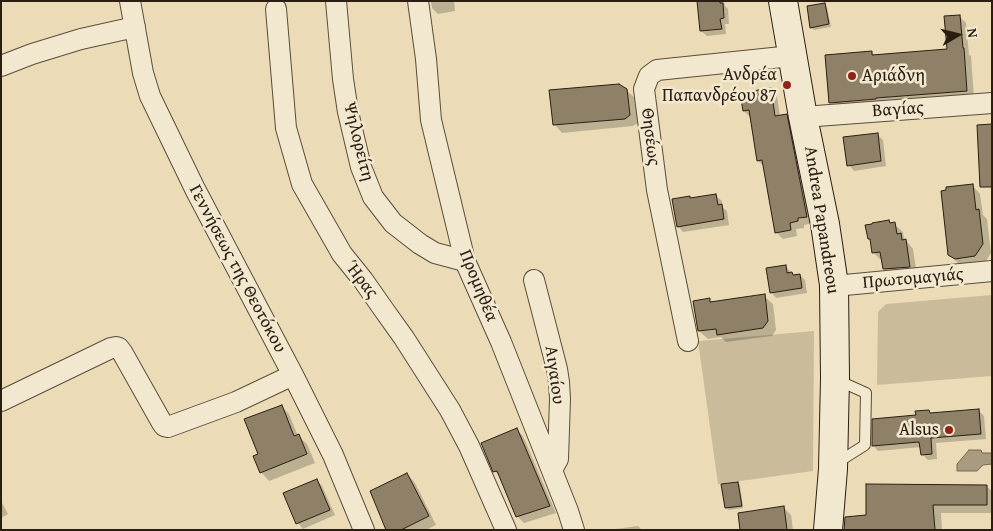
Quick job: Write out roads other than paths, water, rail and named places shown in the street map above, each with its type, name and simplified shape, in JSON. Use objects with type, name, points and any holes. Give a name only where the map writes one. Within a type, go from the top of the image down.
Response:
[{"type":"main road","name":"Andrea Papandreou","points":[[783,1],[803,117],[825,224],[834,285],[836,378],[833,470],[828,530]]},
{"type":"street","name":"Γεννήσεως της Θεοτόκου","points":[[130,1],[143,73],[150,96],[214,226],[333,455],[364,530]]},
{"type":"street","name":"Ψηλορείτη","points":[[336,1],[343,80],[348,112],[362,168],[373,197],[393,223],[420,244],[435,253],[466,261]]},
{"type":"street","name":"Προμηθέα","points":[[418,1],[432,120],[466,261],[501,342],[574,530]]},
{"type":"street","name":"Ήρας","points":[[276,9],[286,128],[302,184],[342,254],[404,338],[450,410],[477,462],[506,530]]},
{"type":"street","points":[[1,66],[81,39],[135,27]]},
{"type":"street","name":"Θησέως","points":[[688,341],[657,190],[644,89],[648,76],[657,70],[792,56]]},
{"type":"street","name":"Βαγίας","points":[[803,117],[992,103]]},
{"type":"street","name":"Πρωτομαγιάς","points":[[834,285],[992,271]]},
{"type":"street","name":"Αιγαίου","points":[[534,280],[559,382],[558,459],[552,470]]},
{"type":"street","points":[[1,401],[116,347],[122,352],[162,423],[168,427],[236,402],[293,375]]},
{"type":"place","name":"Αριάδνη","points":[[852,76]]},
{"type":"place","name":"Ανδρέα Παπανδρέου 87","points":[[787,85]]},
{"type":"place","name":"Alsus","points":[[949,430]]}]
